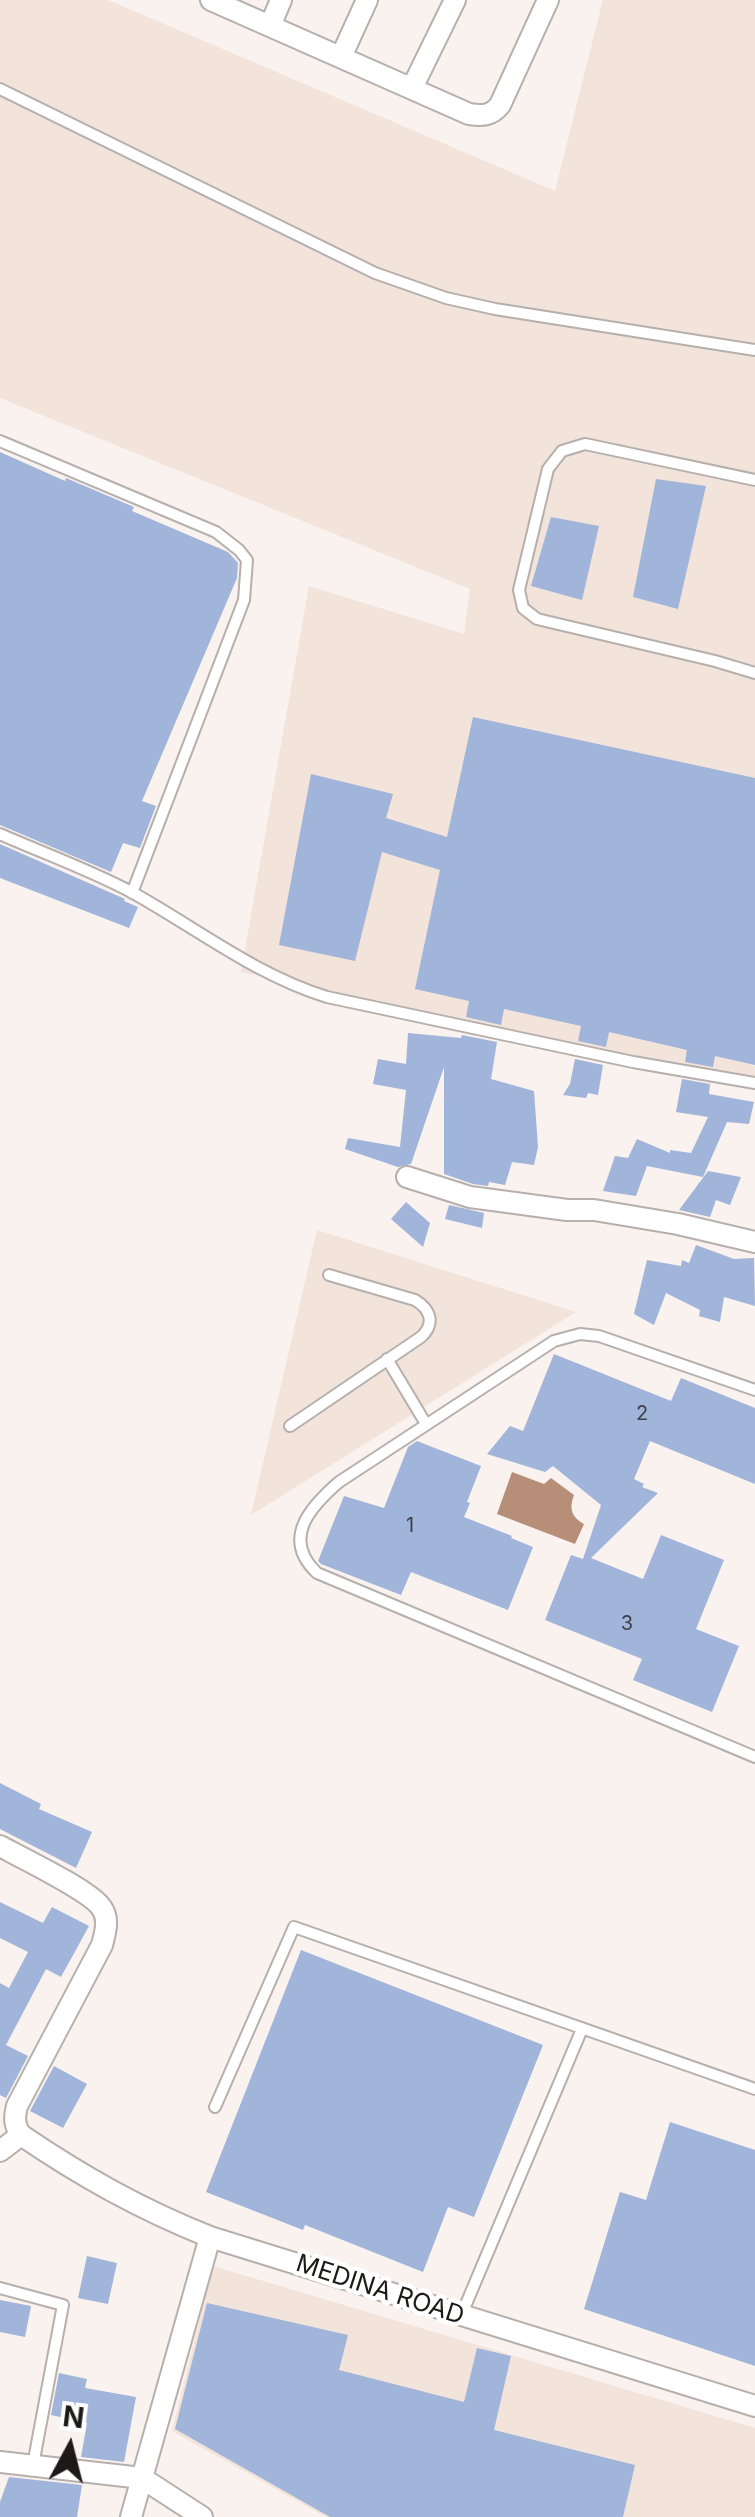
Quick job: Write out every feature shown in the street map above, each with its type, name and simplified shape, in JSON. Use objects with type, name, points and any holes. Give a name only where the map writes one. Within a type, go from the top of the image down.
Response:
[{"type":"street","points":[[211,0],[482,116],[493,113],[500,105],[548,0]]},
{"type":"street","points":[[270,26],[281,0]]},
{"type":"street","points":[[341,57],[367,0]]},
{"type":"street","points":[[412,88],[454,0]]},
{"type":"street","points":[[407,1177],[470,1197],[594,1210],[755,1242]]},
{"type":"street","points":[[0,1846],[88,1896],[102,1908],[106,1920],[102,1946],[16,2106],[0,2151]]},
{"type":"street","name":"MEDINA ROAD","points":[[12,2120],[112,2194],[210,2236],[755,2406]]},
{"type":"street","points":[[131,2517],[210,2236]]},
{"type":"street","points":[[0,2462],[142,2478],[202,2517]]},
{"type":"lane","points":[[0,89],[375,273],[446,298],[755,350]]},
{"type":"lane","points":[[0,441],[216,532],[247,560],[244,600],[132,892]]},
{"type":"lane","points":[[755,480],[585,444],[562,452],[548,470],[519,590],[524,608],[537,619],[755,673]]},
{"type":"lane","points":[[0,834],[132,892],[256,968],[298,988],[633,1062],[755,1083]]},
{"type":"lane","points":[[290,1426],[427,1331],[430,1324],[425,1306],[415,1300],[329,1276]]},
{"type":"lane","points":[[755,1390],[616,1340],[580,1334],[554,1341],[339,1482],[307,1515],[300,1531],[306,1563],[317,1573],[755,1757]]},
{"type":"lane","points":[[388,1359],[426,1424]]},
{"type":"lane","points":[[214,2107],[294,1927],[755,2089]]},
{"type":"lane","points":[[461,2316],[582,2028]]},
{"type":"lane","points":[[0,2288],[62,2304],[32,2465]]},
{"type":"shaded area","points":[[0,0],[108,0],[555,191],[603,0],[755,0],[755,1084],[241,972],[309,586],[464,634],[470,589],[0,398]]},
{"type":"shaded area","points":[[317,1230],[576,1312],[251,1515]]},
{"type":"shaded area","points":[[512,1472],[544,1484],[551,1478],[574,1495],[572,1512],[584,1524],[575,1544],[497,1514]]},
{"type":"shaded area","points":[[213,2266],[755,2428],[755,2517],[326,2517],[172,2431]]},
{"type":"building","points":[[0,452],[134,507],[132,511],[228,552],[238,563],[237,578],[142,801],[156,806],[140,848],[123,843],[111,872],[0,825]]},
{"type":"building","points":[[656,479],[706,486],[678,609],[633,597]]},
{"type":"building","points":[[551,517],[599,526],[582,600],[531,586]]},
{"type":"building","points":[[473,717],[755,778],[755,1065],[715,1056],[713,1067],[685,1062],[687,1050],[609,1032],[606,1047],[578,1041],[581,1026],[504,1009],[501,1025],[466,1017],[469,1001],[415,989],[440,870],[382,852],[355,961],[279,945],[311,774],[393,794],[386,818],[447,837]]},
{"type":"building","points":[[0,844],[138,907],[129,928],[0,878]]},
{"type":"building","points":[[408,1033],[461,1038],[462,1035],[497,1042],[491,1079],[534,1091],[538,1147],[534,1165],[512,1162],[505,1185],[473,1184],[444,1174],[444,1067],[411,1164],[398,1167],[345,1149],[348,1138],[400,1147],[406,1090],[373,1084],[378,1059],[406,1064]]},
{"type":"building","points":[[575,1059],[603,1065],[598,1095],[563,1095],[570,1084]]},
{"type":"building","points":[[682,1079],[710,1084],[709,1094],[754,1102],[749,1124],[727,1122],[703,1177],[647,1166],[636,1196],[603,1191],[615,1156],[628,1158],[637,1139],[670,1153],[691,1153],[708,1117],[676,1112]]},
{"type":"building","points":[[708,1171],[741,1177],[730,1205],[716,1200],[710,1217],[679,1210]]},
{"type":"building","points":[[406,1202],[430,1223],[423,1247],[391,1219]]},
{"type":"building","points":[[449,1205],[484,1213],[482,1228],[445,1219]]},
{"type":"building","points":[[696,1245],[734,1259],[754,1258],[755,1306],[724,1297],[720,1322],[699,1316],[700,1310],[666,1293],[654,1325],[634,1314],[647,1260],[681,1266],[682,1260],[689,1263]]},
{"type":"building","points":[[554,1354],[671,1401],[681,1378],[755,1408],[755,1484],[650,1441],[634,1479],[658,1493],[591,1558],[643,1579],[661,1535],[724,1560],[696,1629],[739,1646],[712,1712],[633,1680],[642,1659],[545,1620],[571,1555],[583,1559],[601,1505],[553,1466],[545,1472],[487,1454],[510,1426],[523,1431]]},
{"type":"building","points":[[417,1441],[481,1466],[464,1517],[533,1547],[508,1610],[411,1572],[401,1595],[318,1561],[344,1496],[384,1508],[408,1447]]},
{"type":"building","points":[[0,1783],[41,1804],[39,1809],[92,1832],[76,1868],[0,1829]]},
{"type":"building","points":[[0,1902],[43,1923],[52,1907],[89,1926],[61,1977],[46,1969],[6,2045],[28,2056],[6,2098],[0,2095],[0,1983],[9,1988],[28,1952],[0,1938]]},
{"type":"building","points":[[301,1950],[543,2045],[474,2217],[448,2207],[423,2272],[305,2225],[303,2230],[206,2192]]},
{"type":"building","points":[[54,2066],[87,2084],[63,2128],[30,2111]]},
{"type":"building","points":[[670,2122],[755,2150],[755,2366],[584,2309],[620,2192],[646,2200]]},
{"type":"building","points":[[87,2256],[117,2263],[108,2304],[78,2298]]},
{"type":"building","points":[[0,2300],[31,2306],[25,2337],[0,2332]]},
{"type":"building","points":[[207,2303],[348,2335],[339,2370],[464,2402],[477,2348],[511,2356],[494,2430],[635,2465],[623,2517],[330,2517],[175,2429]]},
{"type":"building","points":[[59,2373],[87,2379],[85,2388],[136,2397],[124,2462],[81,2457],[87,2423],[51,2415]]},
{"type":"building","points":[[9,2477],[82,2485],[77,2517],[0,2517],[0,2502]]}]
